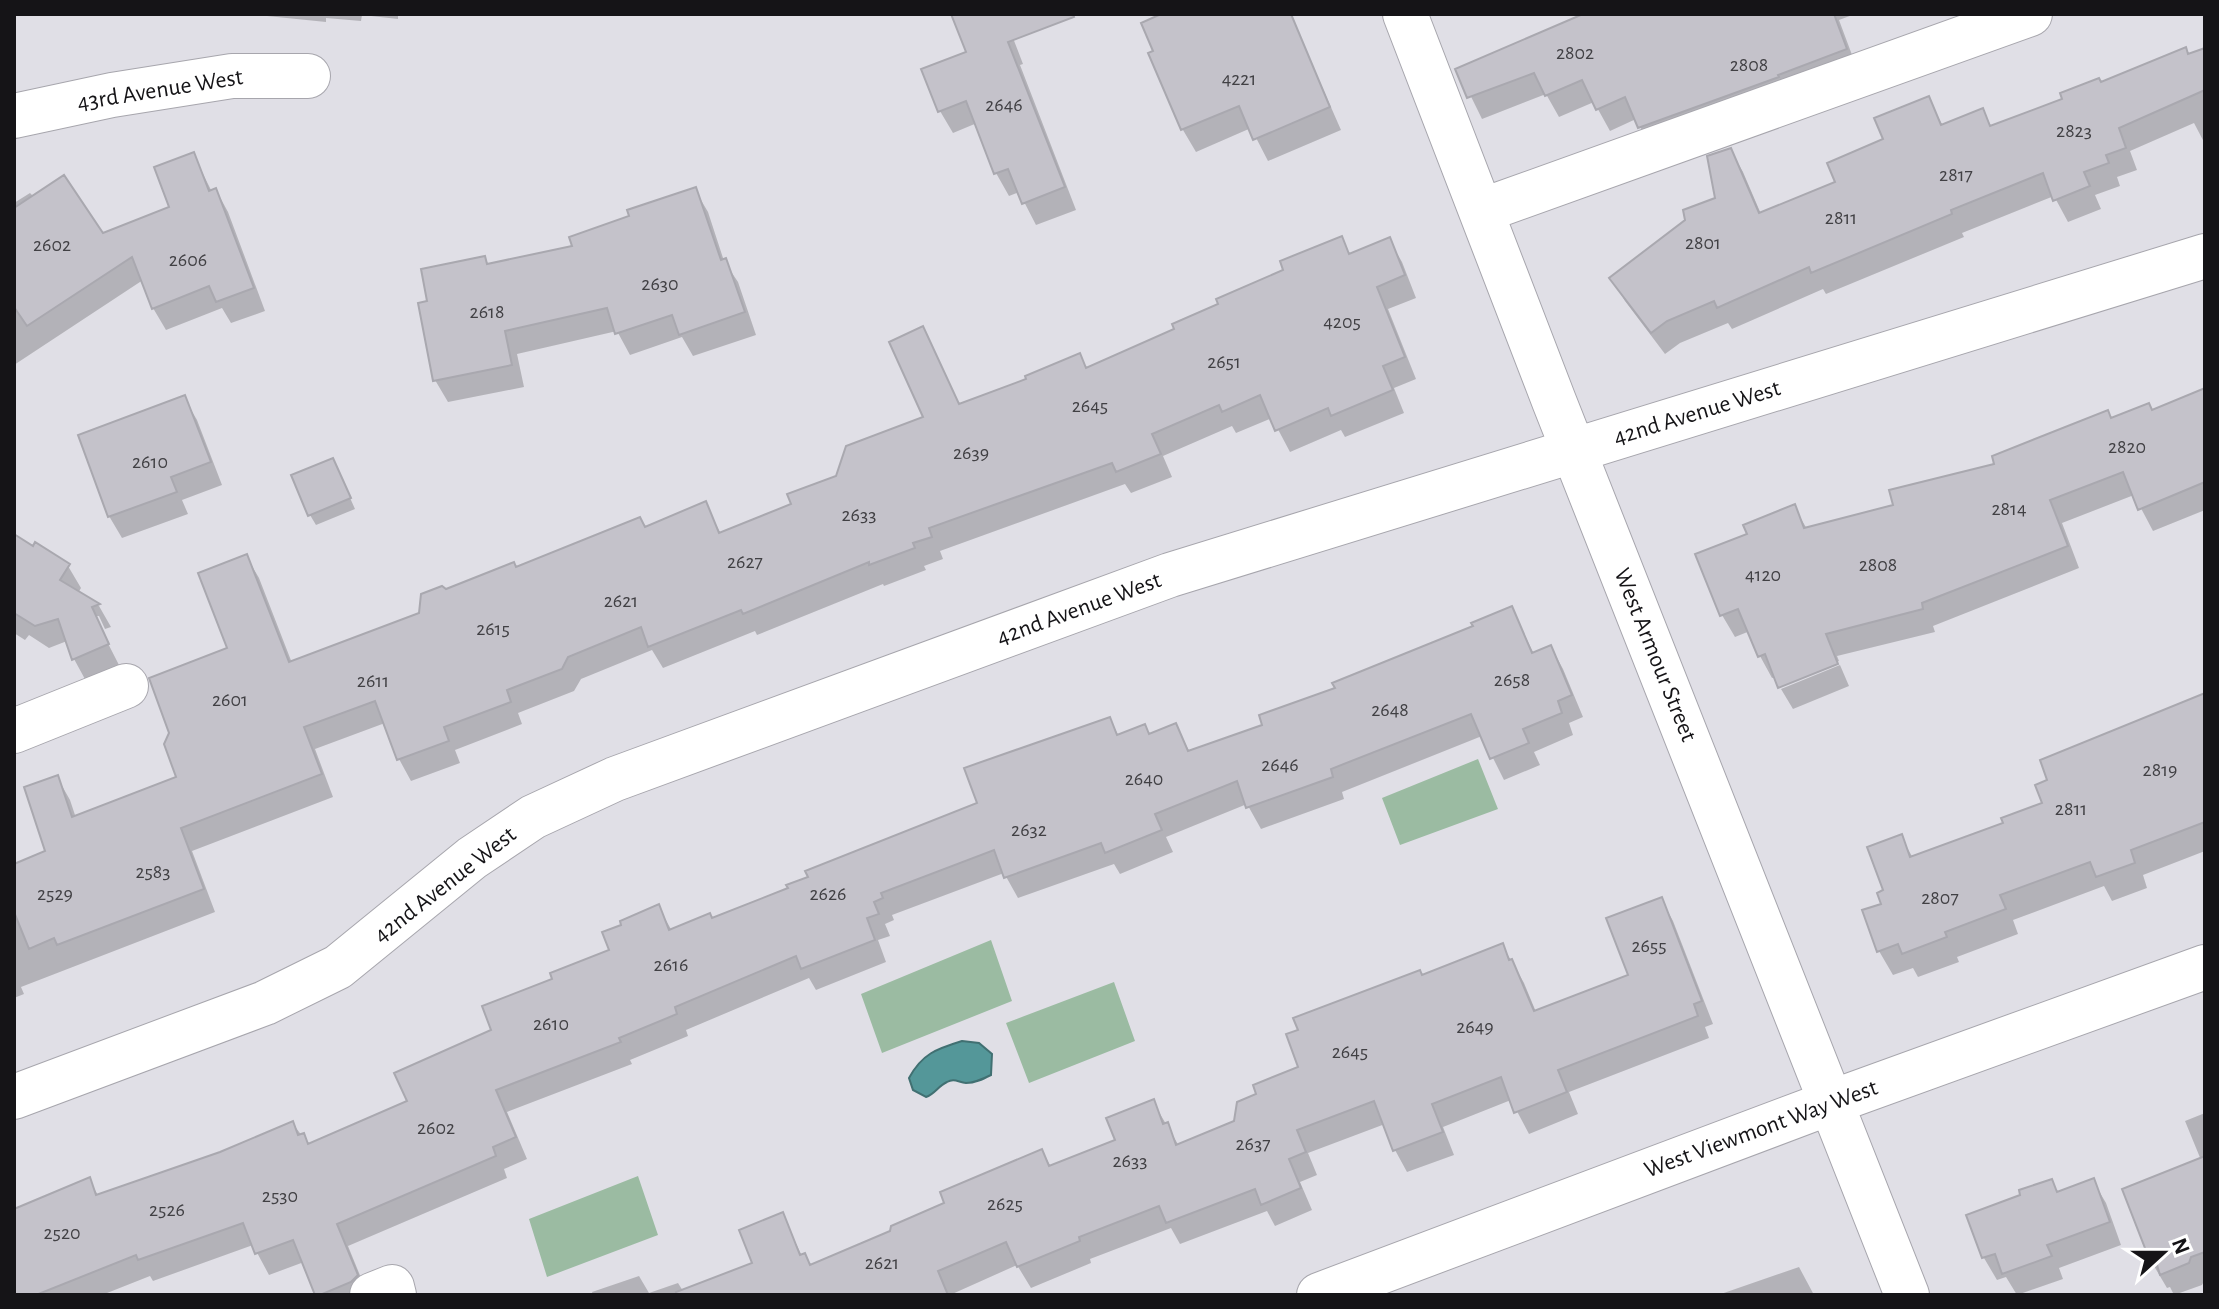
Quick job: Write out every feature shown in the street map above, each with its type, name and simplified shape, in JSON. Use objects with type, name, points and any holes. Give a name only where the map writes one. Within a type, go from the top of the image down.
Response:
[{"type":"street","name":"West Armour Street","points":[[1405,14],[1907,1295]]},
{"type":"street","points":[[1481,211],[2030,14]]},
{"type":"street","name":"43rd Avenue West","points":[[14,116],[112,95],[232,76],[308,76]]},
{"type":"street","name":"42nd Avenue West","points":[[14,1097],[265,1003],[338,967],[472,858],[533,817],[615,779],[1170,575],[2205,256]]},
{"type":"street","points":[[20,722],[126,686]]},
{"type":"street","name":"West Viewmont Way West","points":[[1319,1295],[1832,1102],[2205,967]]},
{"type":"street","points":[[372,1295],[392,1287],[394,1295]]},
{"type":"green space","points":[[1478,759],[1498,809],[1400,845],[1382,798]]},
{"type":"green space","points":[[991,940],[1012,1001],[882,1053],[861,994]]},
{"type":"green space","points":[[1114,982],[1135,1041],[1029,1083],[1006,1023]]},
{"type":"green space","points":[[638,1176],[658,1235],[547,1277],[529,1219]]},
{"type":"water","points":[[962,1041],[979,1043],[992,1054],[991,1075],[969,1083],[949,1081],[926,1097],[913,1090],[909,1078],[919,1063],[937,1050]]},
{"type":"building","points":[[951,14],[1073,14],[1074,17],[1008,42],[1065,187],[1022,204],[1008,169],[994,174],[966,101],[938,112],[921,69],[966,52]]},
{"type":"building","points":[[1161,14],[1291,14],[1330,107],[1253,140],[1239,106],[1181,130],[1148,53],[1153,51],[1141,23]]},
{"type":"building","points":[[1583,14],[1834,14],[1847,49],[1638,128],[1625,97],[1596,110],[1582,80],[1545,96],[1534,73],[1467,98],[1455,69]]},
{"type":"building","points":[[2186,47],[2188,54],[2205,48],[2205,90],[2119,128],[2126,148],[2106,155],[2109,163],[2084,172],[2090,186],[2053,201],[2043,173],[1951,210],[1952,214],[1811,273],[1809,267],[1717,308],[1714,301],[1667,321],[1651,333],[1609,278],[1685,220],[1683,210],[1715,198],[1707,156],[1731,148],[1759,213],[1835,182],[1827,163],[1883,139],[1874,118],[1929,96],[1941,125],[1983,108],[1990,126],[2062,99],[2060,93],[2099,78],[2101,82]]},
{"type":"building","points":[[194,152],[209,191],[216,188],[254,288],[216,302],[209,286],[152,309],[132,257],[27,326],[14,307],[14,208],[64,175],[103,233],[169,207],[154,167]]},
{"type":"building","points":[[696,187],[721,260],[726,258],[745,312],[679,335],[672,315],[615,334],[607,308],[505,331],[512,365],[433,381],[418,303],[427,301],[421,269],[485,256],[487,264],[572,246],[569,237],[629,216],[627,210]]},
{"type":"building","points":[[1342,236],[1349,254],[1390,237],[1405,275],[1377,287],[1405,357],[1383,366],[1393,390],[1331,416],[1328,408],[1275,431],[1260,395],[1222,412],[1219,405],[1152,434],[1161,454],[1116,472],[1112,463],[929,528],[932,537],[913,543],[915,548],[869,565],[869,562],[743,614],[741,610],[648,647],[641,627],[568,657],[562,669],[507,690],[511,702],[444,727],[449,741],[397,760],[375,701],[304,727],[322,774],[181,828],[204,889],[57,945],[54,938],[29,949],[14,912],[14,864],[45,851],[24,787],[58,775],[72,817],[176,777],[164,744],[169,733],[149,678],[227,648],[198,573],[247,554],[289,662],[419,613],[421,594],[442,586],[446,589],[514,562],[516,567],[640,517],[645,527],[706,501],[719,533],[791,504],[787,494],[836,476],[846,446],[923,417],[889,342],[923,326],[959,404],[1026,379],[1025,376],[1080,353],[1086,368],[1174,329],[1172,324],[1218,304],[1216,299],[1283,270],[1280,261]]},
{"type":"building","points":[[2205,388],[2205,482],[2138,510],[2123,472],[2050,500],[2068,546],[1922,603],[1923,609],[1826,634],[1838,664],[1778,688],[1765,654],[1758,657],[1738,609],[1720,616],[1695,554],[1747,534],[1743,525],[1795,504],[1804,528],[1893,505],[1889,490],[1994,464],[1992,456],[2108,410],[2111,418],[2149,403],[2152,410]]},
{"type":"building","points":[[185,395],[211,462],[171,477],[177,492],[108,517],[78,435]]},
{"type":"building","points":[[333,458],[351,498],[308,516],[291,475]]},
{"type":"building","points":[[14,534],[33,546],[35,542],[70,564],[60,580],[100,604],[92,607],[109,644],[72,660],[58,619],[35,626],[14,613]]},
{"type":"building","points":[[1512,606],[1532,653],[1551,645],[1572,695],[1558,701],[1562,713],[1523,729],[1529,743],[1490,759],[1471,714],[1331,769],[1333,777],[1246,808],[1237,781],[1155,814],[1162,830],[1105,853],[1101,843],[1004,878],[994,850],[881,893],[883,898],[874,902],[879,914],[867,918],[875,940],[801,969],[796,956],[675,1007],[677,1014],[619,1038],[621,1042],[496,1090],[516,1137],[493,1147],[496,1156],[337,1224],[358,1275],[351,1282],[320,1295],[315,1295],[293,1240],[255,1254],[243,1223],[138,1260],[136,1255],[36,1295],[14,1295],[14,1209],[90,1177],[96,1195],[220,1152],[293,1121],[298,1135],[304,1133],[308,1144],[407,1101],[394,1073],[491,1030],[482,1006],[552,979],[550,973],[609,950],[602,932],[621,925],[620,921],[659,904],[669,930],[710,913],[712,918],[788,888],[786,885],[808,877],[805,871],[977,803],[964,768],[1110,717],[1117,735],[1145,724],[1149,734],[1176,723],[1188,751],[1262,725],[1259,715],[1335,688],[1332,683],[1473,626],[1471,623]]},
{"type":"building","points":[[2205,693],[2205,822],[2131,850],[2135,863],[2096,877],[2090,862],[2000,895],[2006,909],[1945,932],[1947,937],[1902,954],[1898,944],[1877,952],[1862,910],[1881,904],[1877,893],[1883,890],[1867,847],[1902,834],[1910,857],[2003,823],[2001,818],[2042,803],[2035,785],[2047,780],[2040,760]]},
{"type":"building","points":[[1662,897],[1702,1001],[1694,1004],[1698,1016],[1558,1070],[1567,1092],[1514,1113],[1501,1077],[1432,1104],[1443,1132],[1393,1151],[1374,1101],[1297,1130],[1306,1152],[1289,1159],[1301,1188],[1261,1205],[1255,1189],[1166,1223],[1159,1206],[1079,1237],[1080,1241],[1017,1267],[1006,1242],[938,1271],[948,1295],[677,1295],[676,1292],[752,1263],[739,1230],[783,1212],[800,1255],[805,1253],[810,1265],[890,1231],[891,1226],[944,1203],[940,1192],[1042,1149],[1049,1166],[1115,1140],[1106,1118],[1154,1099],[1163,1124],[1168,1122],[1176,1145],[1234,1121],[1237,1102],[1256,1094],[1253,1085],[1298,1067],[1286,1034],[1298,1030],[1293,1018],[1420,970],[1422,975],[1503,943],[1534,1011],[1628,975],[1606,918]]},
{"type":"building","points":[[2205,1156],[2205,1252],[2191,1257],[2189,1263],[2160,1275],[2157,1265],[2152,1266],[2122,1189]]},
{"type":"building","points":[[2094,1178],[2110,1222],[2047,1245],[2052,1256],[2002,1274],[1995,1254],[1982,1258],[1966,1215],[2020,1195],[2019,1190],[2052,1179],[2057,1192]]}]
